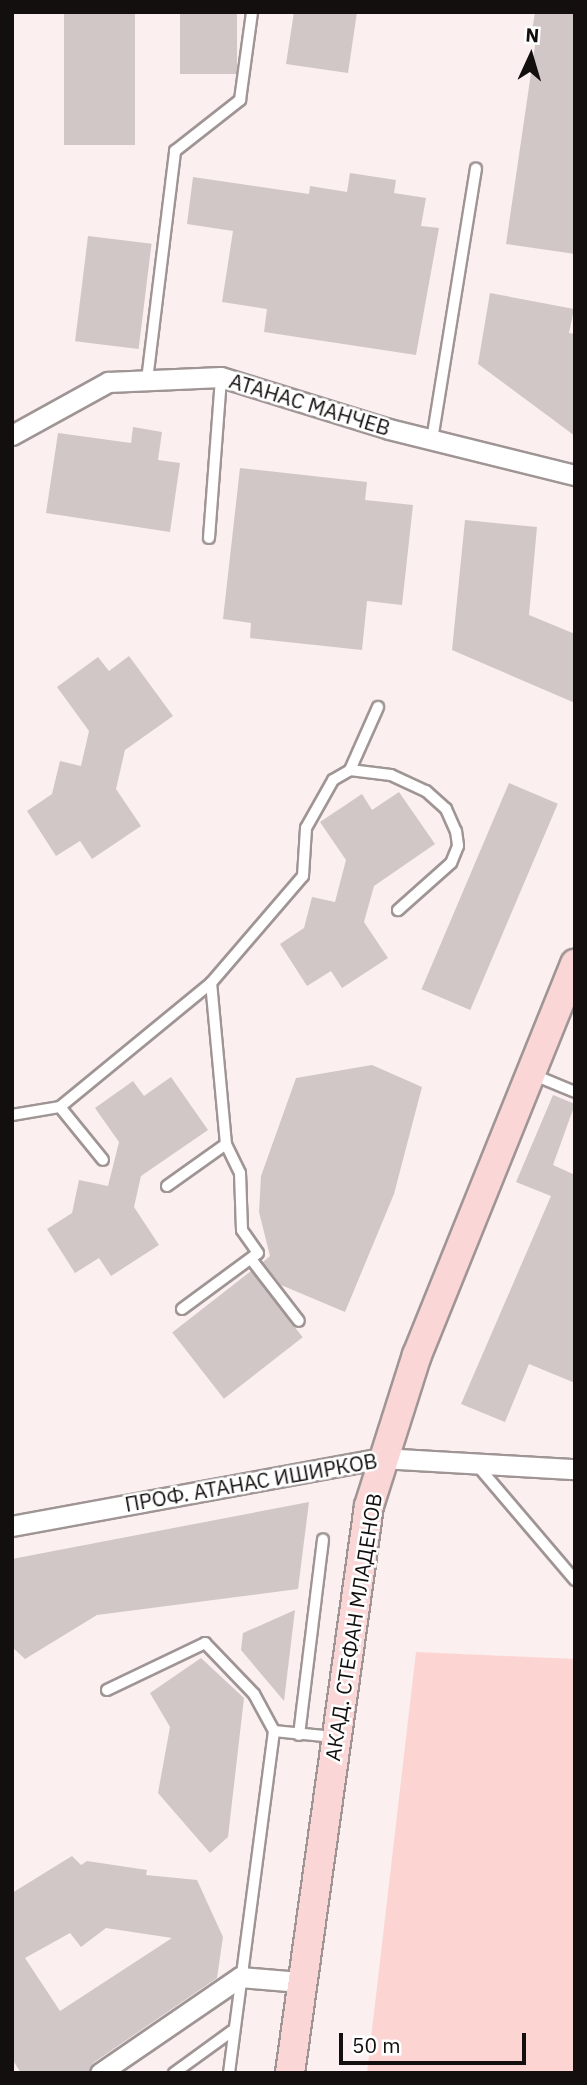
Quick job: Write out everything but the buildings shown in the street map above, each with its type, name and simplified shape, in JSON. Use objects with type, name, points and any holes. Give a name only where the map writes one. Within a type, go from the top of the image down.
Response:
[{"type":"street","name":"АТАНАС МАНЧЕВ","points":[[13,431],[108,382],[221,377],[432,440],[575,475]]},
{"type":"street","name":"АКАД. СТЕФАН МЛАДЕНОВ","points":[[290,2073],[300,1982],[369,1506],[382,1458],[417,1355],[575,964]]},
{"type":"street","name":"ПРОФ. АТАНАС ИШИРКОВ","points":[[12,1526],[382,1458],[575,1469]]},
{"type":"street","points":[[100,2073],[240,1977],[300,1982]]},
{"type":"lane","points":[[147,380],[175,150],[240,100],[252,12]]},
{"type":"lane","points":[[432,440],[476,169]]},
{"type":"lane","points":[[209,538],[221,377]]},
{"type":"lane","points":[[12,1115],[60,1108],[211,983],[303,876],[306,828],[333,780],[350,770],[378,707]]},
{"type":"lane","points":[[350,770],[391,775],[426,791],[446,809],[456,831],[458,846],[451,863],[398,910]]},
{"type":"lane","points":[[183,1309],[258,1254],[242,1230],[240,1173],[226,1144],[211,983]]},
{"type":"lane","points":[[530,1073],[575,1092]]},
{"type":"lane","points":[[60,1108],[103,1160]]},
{"type":"lane","points":[[167,1186],[226,1144]]},
{"type":"lane","points":[[251,1259],[299,1321]]},
{"type":"lane","points":[[477,1464],[575,1580]]},
{"type":"lane","points":[[299,1735],[323,1539]]},
{"type":"lane","points":[[107,1690],[205,1643],[254,1694],[274,1731],[232,2031],[229,2073]]},
{"type":"lane","points":[[274,1731],[335,1737]]},
{"type":"lane","points":[[174,2073],[232,2031]]},
{"type":"shaded area","points":[[416,1652],[575,1659],[575,2073],[367,2073]]}]
